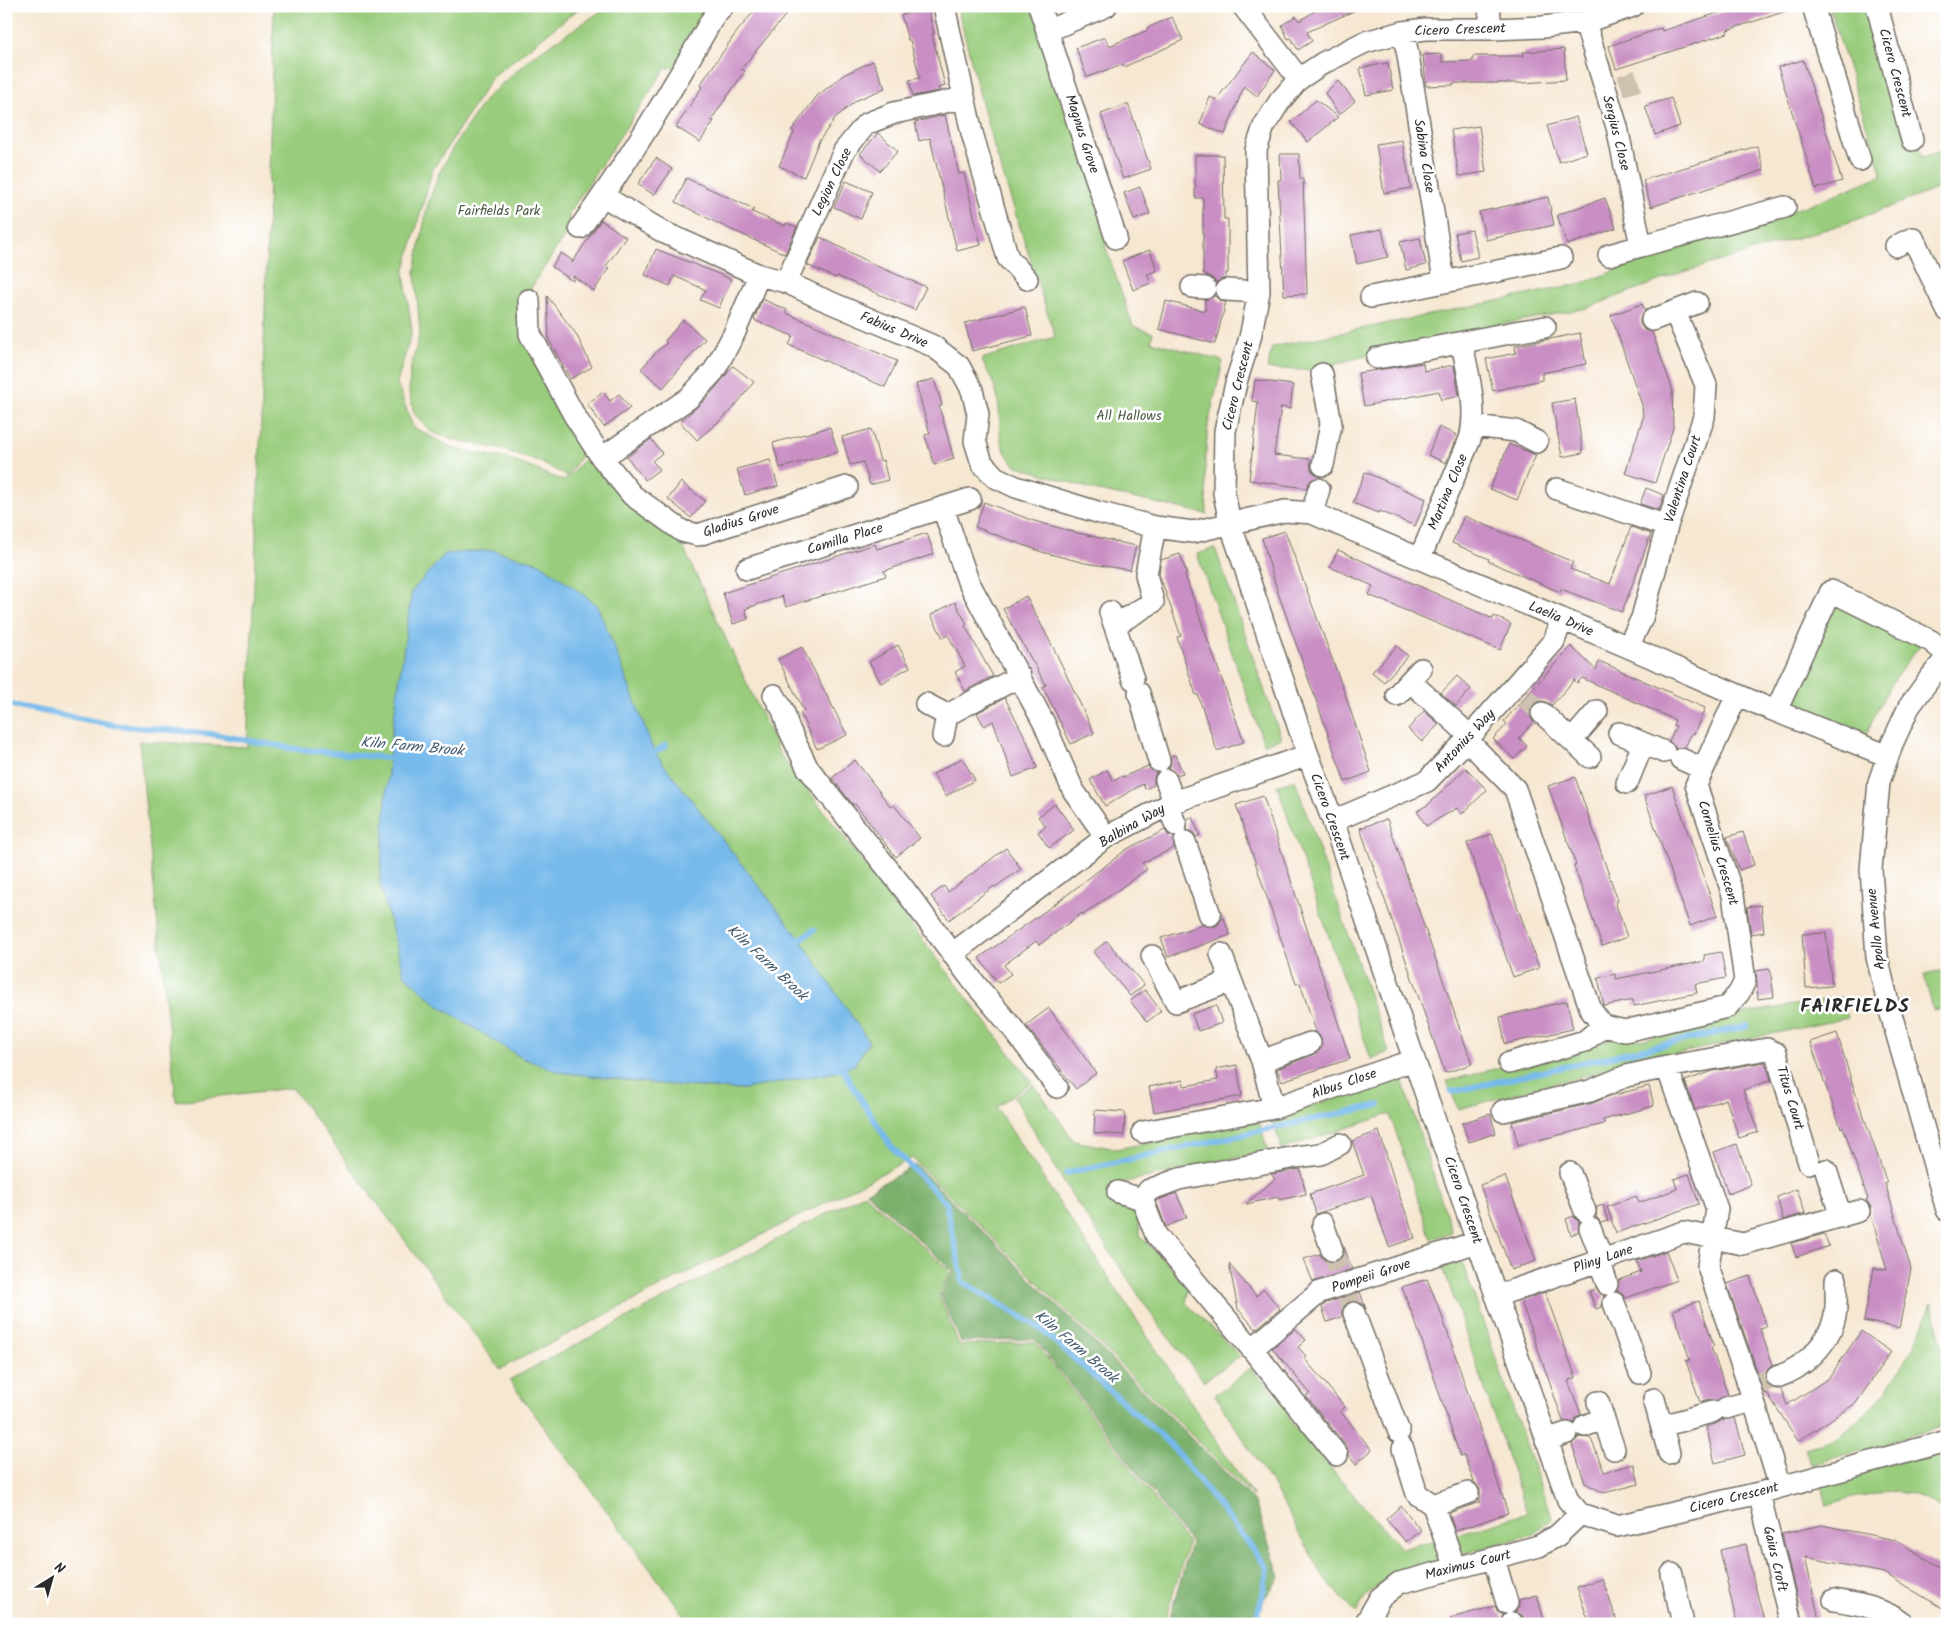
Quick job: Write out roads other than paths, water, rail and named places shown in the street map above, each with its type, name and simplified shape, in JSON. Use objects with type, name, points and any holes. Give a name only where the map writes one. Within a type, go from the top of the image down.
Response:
[{"type":"street","points":[[580,228],[603,196],[681,75],[715,14],[723,6]]},
{"type":"street","points":[[944,6],[972,134],[1008,258],[1027,279]]},
{"type":"street","name":"Magnus Grove","points":[[1039,6],[1116,238]]},
{"type":"street","points":[[1047,31],[1106,6]]},
{"type":"street","points":[[1243,6],[1299,79]]},
{"type":"street","points":[[1489,6],[1491,30]]},
{"type":"street","name":"Cicero Crescent","points":[[1633,6],[1585,22],[1491,30],[1426,29],[1403,32],[1365,42],[1323,63],[1299,79],[1280,101],[1264,126],[1256,150],[1259,292],[1250,338],[1237,379],[1225,431],[1224,493],[1230,523],[1308,755],[1333,821],[1414,1060],[1568,1500],[1580,1514],[1617,1526],[1814,1479],[1947,1441]]},
{"type":"street","points":[[1813,6],[1860,160]]},
{"type":"street","name":"Cicero Crescent","points":[[1877,6],[1912,140]]},
{"type":"street","name":"Sergius Close","points":[[1585,22],[1614,89],[1618,127],[1641,246]]},
{"type":"street","name":"Sabina Close","points":[[1403,32],[1444,281]]},
{"type":"street","name":"Legion Close","points":[[786,282],[844,151],[866,124],[894,113],[964,98]]},
{"type":"street","name":"Fabius Drive","points":[[603,196],[665,233],[759,274],[786,282],[933,346],[959,366],[972,390],[978,414],[975,441],[982,463],[995,477],[1016,487],[1155,527],[1193,532],[1230,523]]},
{"type":"street","points":[[1609,255],[1785,207]]},
{"type":"street","points":[[1896,246],[1913,238],[1947,310]]},
{"type":"street","points":[[1371,297],[1561,258]]},
{"type":"street","points":[[602,458],[689,398],[714,371],[734,334],[759,274]]},
{"type":"street","points":[[1226,290],[1259,292]]},
{"type":"street","name":"Gladius Grove","points":[[529,300],[530,334],[574,415],[602,458],[632,495],[682,531],[698,535],[847,487]]},
{"type":"street","points":[[1652,320],[1697,304]]},
{"type":"street","name":"Valentina Court","points":[[1628,647],[1642,618],[1668,526],[1704,417],[1706,385],[1675,312]]},
{"type":"street","points":[[1377,358],[1462,344],[1486,337],[1545,327]]},
{"type":"street","name":"Martina Close","points":[[1420,558],[1474,426],[1473,404],[1462,344]]},
{"type":"street","points":[[1322,374],[1331,424],[1323,465]]},
{"type":"street","points":[[1474,426],[1516,431],[1537,442]]},
{"type":"street","points":[[1312,514],[1319,489]]},
{"type":"street","points":[[1557,489],[1668,526]]},
{"type":"street","name":"Camilla Place","points":[[747,569],[970,499]]},
{"type":"street","points":[[943,508],[968,581],[1044,723],[1073,790],[1106,838]]},
{"type":"street","name":"Laelia Drive","points":[[1230,523],[1285,512],[1312,514],[1420,558],[1737,695],[1888,756]]},
{"type":"street","points":[[1155,527],[1146,574],[1152,602],[1112,618],[1136,686],[1180,834],[1210,915]]},
{"type":"street","name":"Apollo Avenue","points":[[1776,711],[1831,591],[1931,641],[1947,656],[1909,708],[1892,744],[1879,782],[1870,869],[1877,957],[1889,1007],[1947,1210]]},
{"type":"street","name":"Antonius Way","points":[[1333,821],[1427,781],[1468,738],[1519,693],[1554,641],[1562,619]]},
{"type":"street","points":[[947,715],[1020,676]]},
{"type":"street","points":[[1410,682],[1468,738],[1516,789],[1591,1010],[1603,1026],[1585,1040],[1509,1063]]},
{"type":"street","points":[[774,695],[784,710],[788,727],[807,767],[1057,1087]]},
{"type":"street","name":"Cornelius Crescent","points":[[1603,1026],[1625,1030],[1727,1007],[1746,981],[1733,895],[1696,785],[1737,695]]},
{"type":"street","points":[[926,704],[947,715]]},
{"type":"street","points":[[1572,740],[1597,711]]},
{"type":"street","points":[[1542,713],[1590,757]]},
{"type":"street","points":[[943,736],[947,715]]},
{"type":"street","points":[[1619,733],[1702,769]]},
{"type":"street","points":[[1627,783],[1643,744]]},
{"type":"street","name":"Balbina Way","points":[[952,954],[1106,838],[1171,804],[1308,755]]},
{"type":"street","points":[[1221,954],[1262,1061],[1274,1108]]},
{"type":"street","points":[[1152,956],[1176,1002],[1231,981]]},
{"type":"street","points":[[1262,1061],[1310,1043]]},
{"type":"street","name":"Titus Court","points":[[1503,1111],[1590,1091],[1626,1076],[1667,1067],[1767,1050],[1776,1053],[1818,1166],[1850,1214],[1743,1244],[1712,1238]]},
{"type":"street","name":"Albus Close","points":[[1142,1132],[1274,1108],[1414,1060]]},
{"type":"street","points":[[1667,1067],[1718,1209],[1708,1266],[1760,1387],[1780,1487]]},
{"type":"street","points":[[1142,1199],[1149,1190],[1179,1179],[1321,1154],[1340,1144]]},
{"type":"street","points":[[1570,1173],[1640,1373]]},
{"type":"street","points":[[1118,1192],[1142,1199]]},
{"type":"street","points":[[1142,1199],[1156,1235],[1252,1349],[1337,1455]]},
{"type":"street","points":[[1323,1224],[1401,1440],[1417,1494],[1433,1505],[1455,1568]]},
{"type":"street","name":"Pliny Lane","points":[[1496,1296],[1684,1232],[1712,1238]]},
{"type":"street","name":"Pompeii Grove","points":[[1252,1349],[1320,1292],[1343,1282],[1477,1242]]},
{"type":"street","points":[[1662,1426],[1719,1410],[1786,1374],[1810,1358],[1830,1334],[1836,1314],[1836,1280]]},
{"type":"street","points":[[1654,1399],[1669,1453]]},
{"type":"street","points":[[1546,1440],[1588,1420],[1614,1449]]},
{"type":"street","points":[[1433,1505],[1468,1493]]},
{"type":"street","name":"Gaius Croft","points":[[1759,1493],[1790,1624]]},
{"type":"street","name":"Maximus Court","points":[[1365,1624],[1380,1598],[1399,1583],[1539,1546],[1558,1535],[1580,1514]]},
{"type":"street","points":[[1494,1559],[1507,1603]]},
{"type":"street","points":[[1672,1574],[1683,1624]]},
{"type":"street","points":[[1834,1600],[1869,1606],[1894,1616],[1904,1624]]},
{"type":"water","points":[[492,550],[540,563],[597,605],[654,752],[798,936],[869,1042],[854,1065],[837,1072],[739,1090],[647,1083],[559,1072],[522,1058],[439,1006],[404,974],[380,884],[390,745],[412,591],[445,554]]},
{"type":"waterway","name":"Kiln Farm Brook","points":[[6,704],[114,725],[212,734],[296,749],[397,759]]},
{"type":"waterway","points":[[648,757],[666,745]]},
{"type":"waterway","points":[[795,943],[814,930]]},
{"type":"waterway","points":[[1451,1092],[1747,1026]]},
{"type":"waterway","name":"Kiln Farm Brook","points":[[840,1063],[891,1146],[946,1203],[963,1282],[1040,1328],[1171,1445],[1268,1568],[1256,1624]]},
{"type":"waterway","points":[[1066,1173],[1379,1105]]},
{"type":"tunnel","points":[[1621,86],[1638,80]]},
{"type":"tunnel","points":[[1525,698],[1542,713]]},
{"type":"tunnel","points":[[1332,1250],[1339,1269]]},
{"type":"tunnel","points":[[1347,1295],[1354,1313]]},
{"type":"tunnel","points":[[1760,1383],[1777,1377]]},
{"type":"district","name":"FAIRFIELDS","points":[[1855,1007]]},
{"type":"park label","name":"Fairfields Park","points":[[499,211]]},
{"type":"park label","name":"All Hallows","points":[[1129,416]]}]
